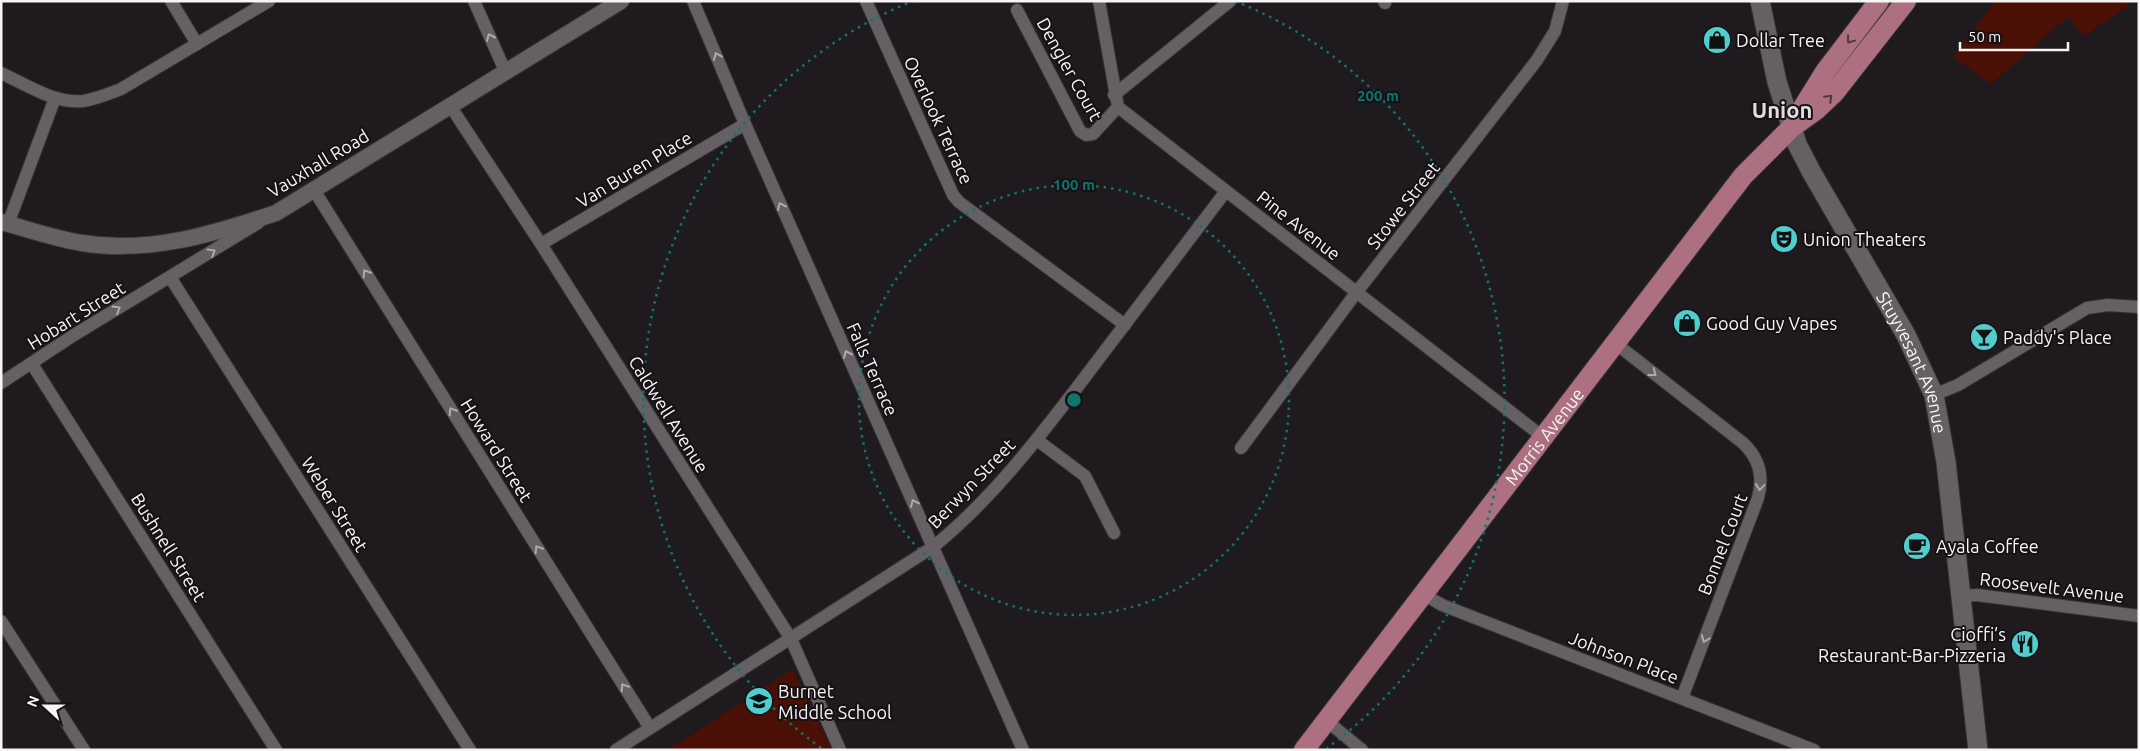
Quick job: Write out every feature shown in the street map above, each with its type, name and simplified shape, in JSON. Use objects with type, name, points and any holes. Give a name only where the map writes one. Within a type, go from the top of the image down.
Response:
[{"type":"main road","name":"Stuyvesant Avenue","points":[[1760,1],[1777,82],[1791,128],[1812,173],[1909,341],[1934,395],[1946,462],[1978,750]]},
{"type":"main road","name":"Morris Avenue","points":[[1791,128],[1825,72],[1879,1]]},
{"type":"main road","name":"Morris Avenue","points":[[1304,750],[1743,176],[1791,128],[1834,94],[1906,1]]},
{"type":"street","points":[[171,1],[197,44]]},
{"type":"street","points":[[1,73],[55,98],[81,101],[121,89],[269,1]]},
{"type":"street","points":[[474,1],[506,73]]},
{"type":"street","name":"Vauxhall Road","points":[[4,223],[83,243],[118,246],[182,240],[214,233],[276,213],[621,1]]},
{"type":"street","name":"Falls Terrace","points":[[693,1],[745,124],[1024,750]]},
{"type":"street","name":"Overlook Terrace","points":[[866,1],[953,195],[959,202],[1125,325]]},
{"type":"street","points":[[1098,1],[1116,101]]},
{"type":"street","points":[[1116,101],[1230,1]]},
{"type":"street","name":"Stowe Street","points":[[1241,448],[1356,293],[1537,60],[1555,31],[1563,1]]},
{"type":"street","name":"Dengler Court","points":[[1017,10],[1080,132],[1086,135],[1092,134],[1116,101]]},
{"type":"street","points":[[4,223],[55,98]]},
{"type":"street","name":"Pine Avenue","points":[[1116,101],[1356,293],[1543,437]]},
{"type":"street","name":"Caldwell Avenue","points":[[450,107],[541,244],[791,639],[840,750]]},
{"type":"street","name":"Van Buren Place","points":[[541,244],[745,124]]},
{"type":"street","name":"Howard Street","points":[[314,190],[650,728]]},
{"type":"street","name":"Berwyn Street","points":[[616,750],[933,547],[986,498],[1037,440],[1226,190]]},
{"type":"street","name":"Hobart Street","points":[[1,383],[74,335],[276,213]]},
{"type":"street","name":"Weber Street","points":[[170,277],[470,750]]},
{"type":"street","points":[[1934,395],[1958,385],[2087,308],[2108,305],[2139,307]]},
{"type":"street","name":"Bonnel Court","points":[[1615,343],[1742,443],[1755,456],[1760,471],[1761,488],[1758,498],[1682,698]]},
{"type":"street","name":"Bushnell Street","points":[[32,364],[276,750]]},
{"type":"street","points":[[1037,440],[1085,476],[1114,533]]},
{"type":"street","name":"Johnson Place","points":[[1423,594],[1442,606],[1814,750]]},
{"type":"street","name":"Roosevelt Avenue","points":[[1961,596],[1977,595],[2139,616]]},
{"type":"street","points":[[1,621],[84,750]]},
{"type":"street","points":[[1327,721],[1362,750]]},
{"type":"shaded area","points":[[1995,1],[2124,1],[2129,6],[2084,36],[2068,17],[1991,84],[1953,57]]},
{"type":"shaded area","name":"Burnet Middle School","points":[[793,669],[832,750],[668,750]]},
{"type":"place","name":"Dollar Tree","points":[[1717,40]]},
{"type":"place","name":"Union Theaters","points":[[1784,239]]},
{"type":"place","name":"Good Guy Vapes","points":[[1687,323]]},
{"type":"place","name":"Paddy's Place","points":[[1984,337]]},
{"type":"place","name":"Ayala Coffee","points":[[1917,546]]},
{"type":"place","name":"Cioffi’s Restaurant-Bar-Pizzeria","points":[[2025,644]]},
{"type":"place","name":"Burnet Middle School","points":[[759,701]]},
{"type":"district","name":"Union","points":[[1782,109]]}]
